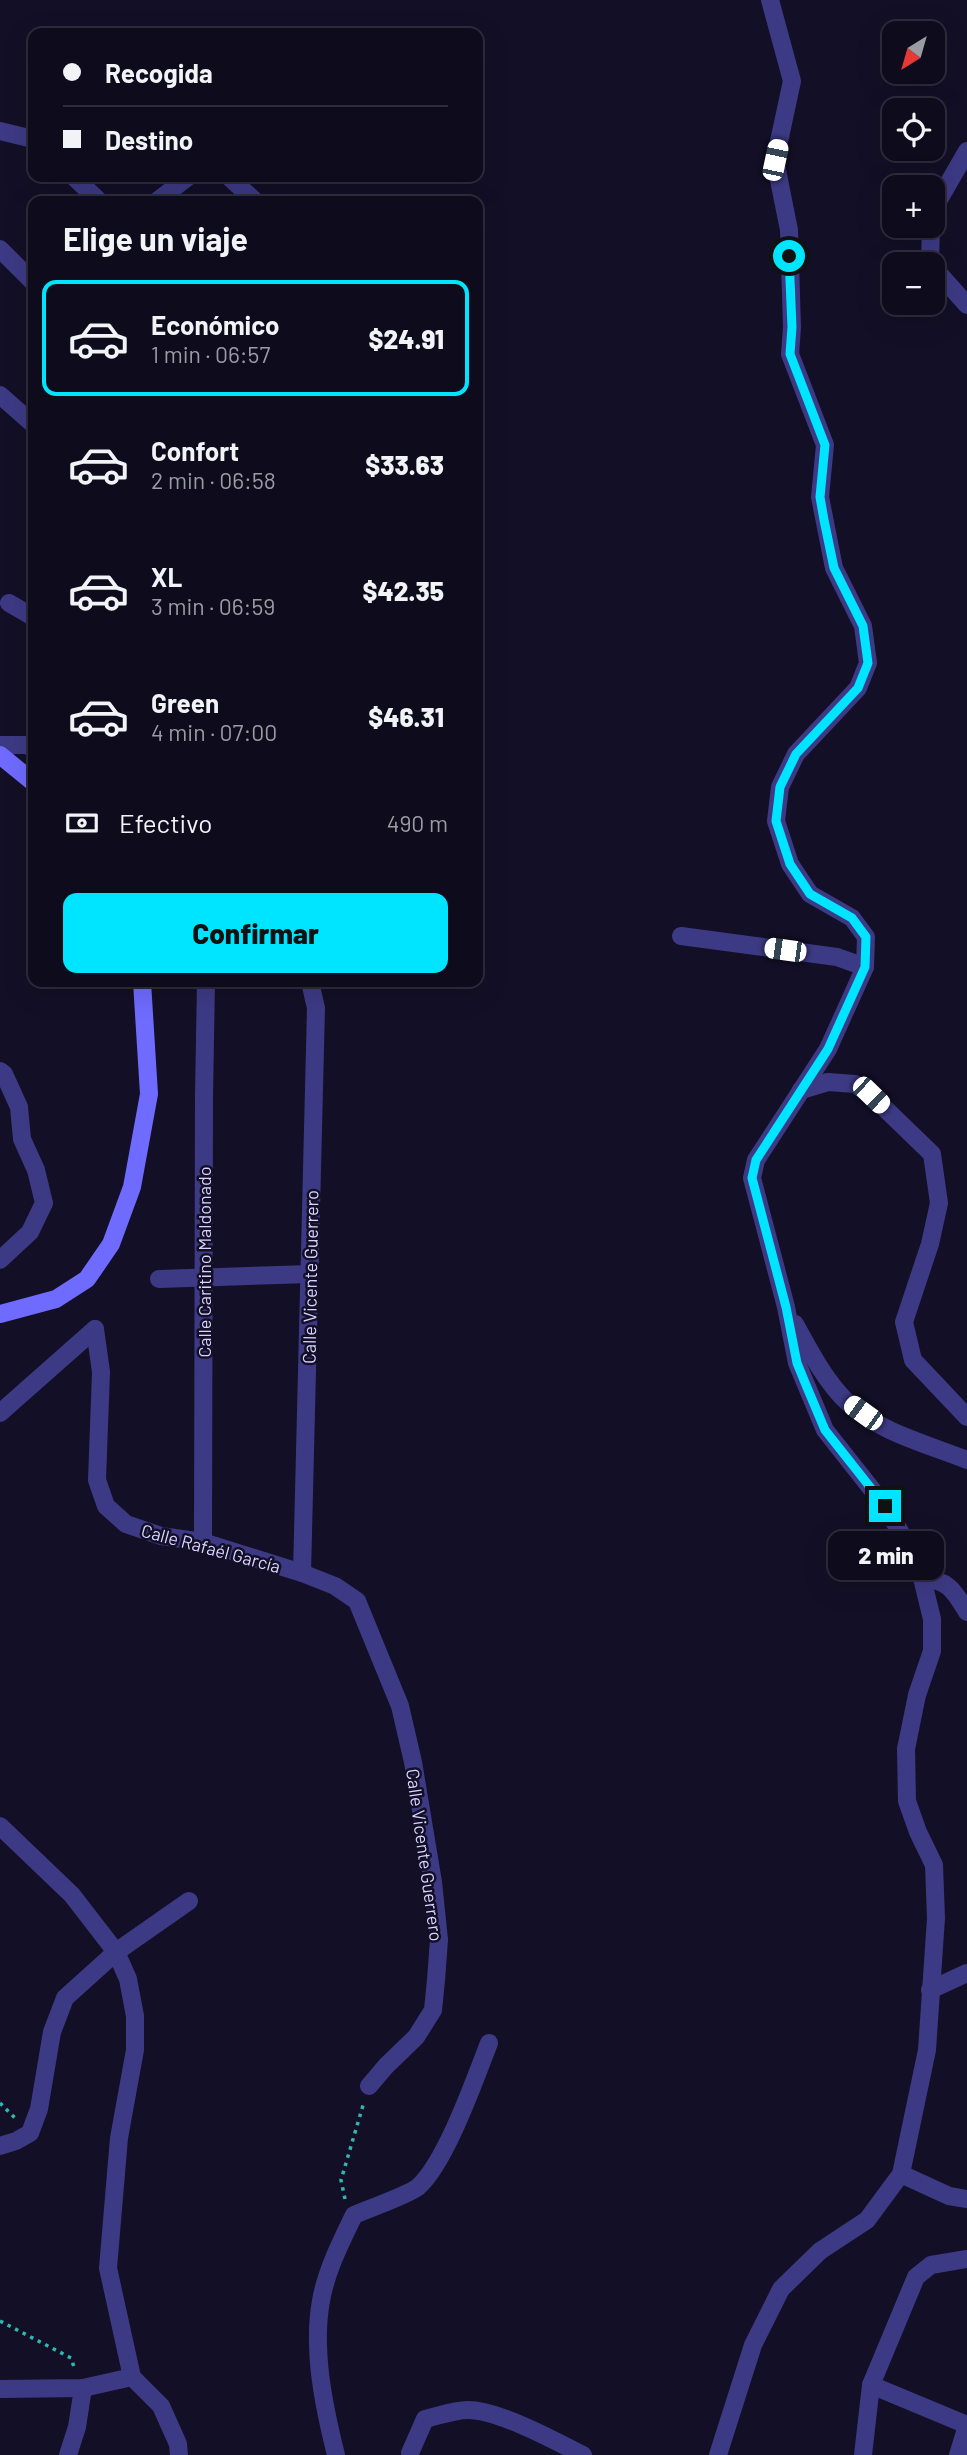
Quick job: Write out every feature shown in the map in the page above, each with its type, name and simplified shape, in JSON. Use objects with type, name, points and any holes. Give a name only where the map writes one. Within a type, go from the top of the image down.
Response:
[{"type":"main road","points":[[5,763],[28,779]]},
{"type":"main road","points":[[0,1314],[56,1299],[87,1279],[111,1244],[132,1187],[149,1094],[142,987]]},
{"type":"street","points":[[718,2455],[753,2345],[781,2289],[820,2251],[867,2220],[901,2174],[926,2050],[936,1918],[934,1865],[918,1832],[908,1801],[906,1749],[917,1695],[932,1651],[932,1619],[922,1578],[885,1506],[825,1430],[797,1363],[786,1307],[752,1178],[756,1160],[828,1049],[865,967],[866,937],[852,918],[810,894],[790,864],[776,821],[780,787],[796,754],[858,688],[868,663],[863,626],[834,568],[824,520],[820,497],[825,445],[790,354],[792,327],[789,230],[775,160],[792,81],[770,0]]},
{"type":"street","points":[[0,131],[28,138]]},
{"type":"street","points":[[945,189],[967,151]]},
{"type":"street","points":[[79,182],[94,196]]},
{"type":"street","points":[[163,196],[182,182]]},
{"type":"street","points":[[234,182],[250,196]]},
{"type":"street","points":[[0,249],[28,277]]},
{"type":"street","points":[[945,280],[967,305]]},
{"type":"street","points":[[0,395],[28,420]]},
{"type":"street","points":[[9,603],[28,614]]},
{"type":"street","points":[[0,745],[28,746]]},
{"type":"street","points":[[681,936],[837,957],[865,967]]},
{"type":"street","name":"Calle Caritino Maldonado","points":[[202,1542],[206,987]]},
{"type":"street","name":"Calle Vicente Guerrero","points":[[302,1573],[316,1008],[311,987]]},
{"type":"street","points":[[0,1071],[4,1074],[19,1107],[22,1139],[36,1170],[44,1203],[30,1233],[0,1260]]},
{"type":"street","points":[[801,1090],[828,1082],[855,1084],[871,1095],[932,1154],[939,1203],[930,1244],[904,1322],[913,1360],[967,1417]]},
{"type":"street","points":[[159,1279],[310,1275]]},
{"type":"street","points":[[786,1307],[816,1363],[846,1401],[881,1426],[967,1460]]},
{"type":"street","name":"Calle Rafaél García","points":[[0,1413],[95,1329],[101,1372],[97,1480],[106,1506],[126,1524],[160,1536],[202,1542],[302,1573],[335,1586],[357,1601]]},
{"type":"street","points":[[922,1578],[938,1579],[953,1589],[967,1612]]},
{"type":"street","name":"Calle Vicente Guerrero","points":[[357,1601],[400,1706],[413,1762],[439,1940],[433,2010],[416,2037],[369,2086]]},
{"type":"street","points":[[0,1826],[72,1895],[116,1952],[128,1979],[135,2016],[135,2039],[119,2138],[108,2268],[132,2377],[161,2406],[178,2444],[179,2455]]},
{"type":"street","points":[[0,2146],[30,2133],[43,2087],[52,2032],[65,1997],[116,1952],[189,1901]]},
{"type":"street","points":[[930,1990],[967,1973]]},
{"type":"street","points":[[335,2455],[323,2404],[319,2339],[321,2300],[339,2247],[354,2216],[417,2188],[436,2164],[463,2111],[489,2043]]},
{"type":"street","points":[[901,2174],[949,2196],[967,2199]]},
{"type":"street","points":[[863,2455],[871,2385],[916,2277],[931,2265],[967,2259]]},
{"type":"street","points":[[0,2389],[82,2388],[132,2377]]},
{"type":"street","points":[[871,2385],[967,2425],[958,2455]]},
{"type":"street","points":[[68,2455],[77,2427],[82,2388]]},
{"type":"street","points":[[410,2453],[425,2419],[468,2410],[502,2418],[583,2455]]},
{"type":"path","points":[[354,2216],[348,2206],[341,2180],[369,2086]]},
{"type":"path","points":[[0,2321],[71,2358],[82,2388]]},
{"type":"route","points":[[789,256],[792,327],[790,354],[825,445],[820,497],[824,520],[834,568],[863,626],[868,663],[858,688],[796,754],[780,787],[776,821],[790,864],[810,894],[852,918],[866,937],[865,967],[828,1049],[756,1160],[752,1178],[786,1307],[797,1363],[825,1430],[885,1506]]}]
